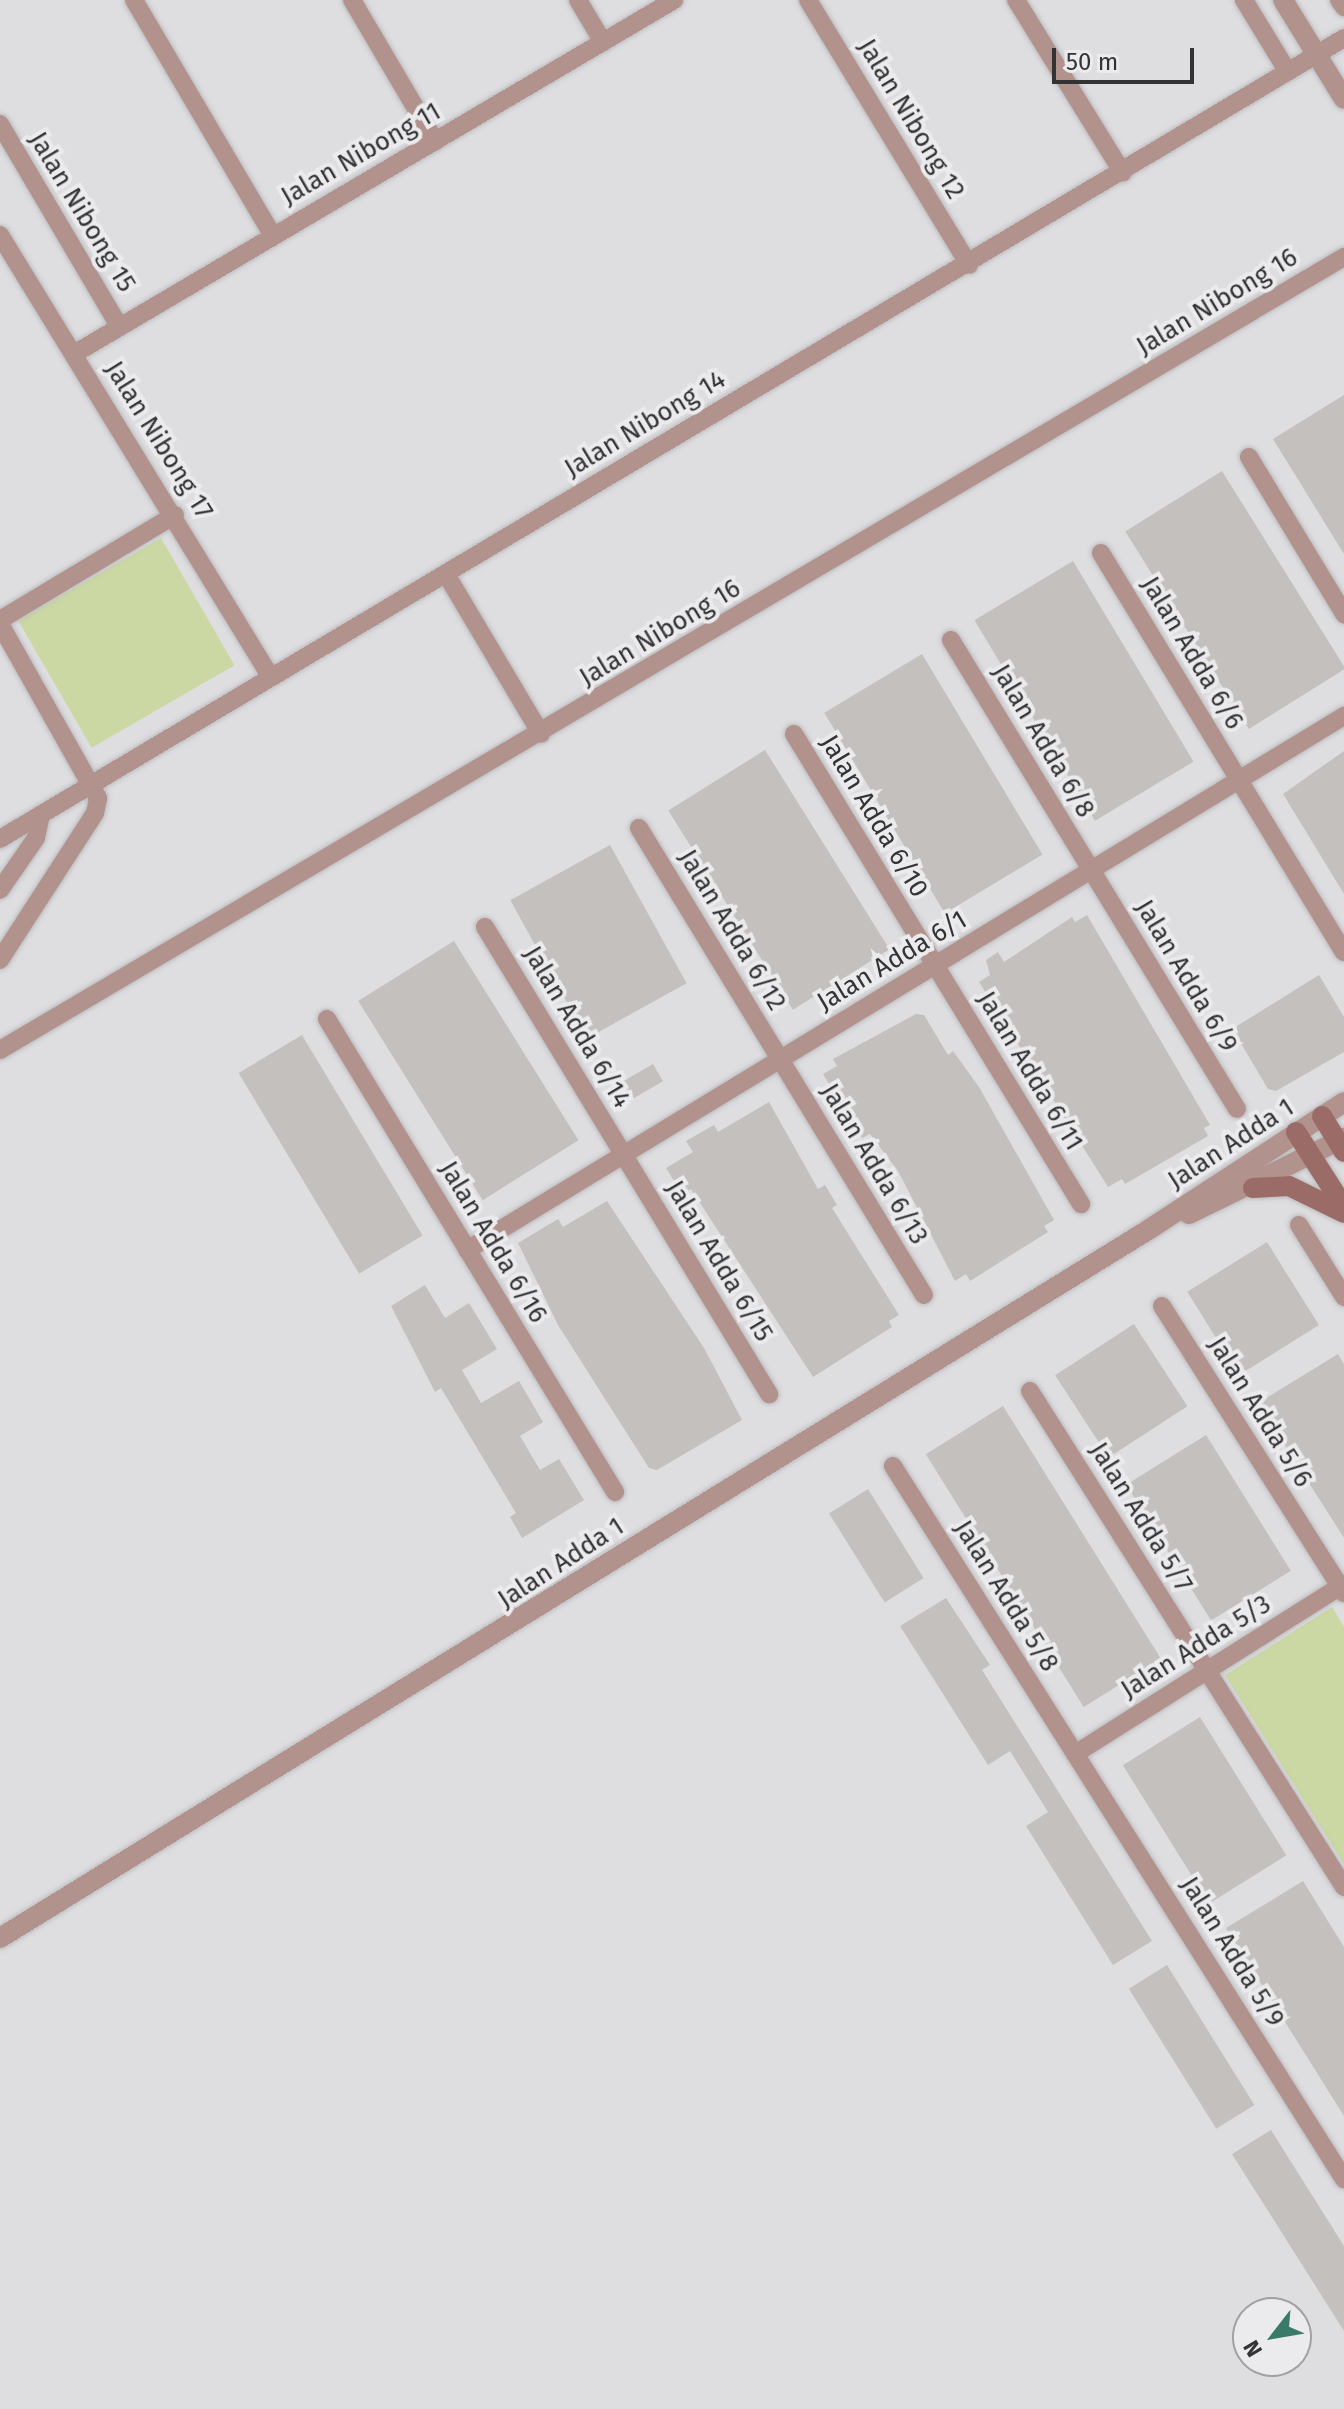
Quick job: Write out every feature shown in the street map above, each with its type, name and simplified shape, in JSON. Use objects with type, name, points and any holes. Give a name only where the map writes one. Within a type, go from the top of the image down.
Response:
[{"type":"main road","points":[[1322,1116],[1342,1144]]},
{"type":"main road","points":[[1296,1132],[1344,1207]]},
{"type":"main road","points":[[1253,1188],[1289,1186],[1344,1213]]},
{"type":"street","points":[[134,0],[273,236]]},
{"type":"street","points":[[352,0],[435,141]]},
{"type":"street","points":[[578,0],[603,42]]},
{"type":"street","name":"Jalan Nibong 11","points":[[74,354],[674,0]]},
{"type":"street","name":"Jalan Nibong 12","points":[[808,0],[969,265]]},
{"type":"street","points":[[1016,0],[1123,173]]},
{"type":"street","points":[[1244,0],[1288,72]]},
{"type":"street","points":[[1283,0],[1344,99]]},
{"type":"street","points":[[1339,0],[1344,7]]},
{"type":"street","name":"Jalan Nibong 14","points":[[0,839],[270,676],[969,265],[1344,38]]},
{"type":"street","name":"Jalan Nibong 15","points":[[0,124],[119,326]]},
{"type":"street","name":"Jalan Nibong 17","points":[[0,235],[175,515],[270,676]]},
{"type":"street","name":"Jalan Nibong 16","points":[[0,1050],[541,734],[1344,257]]},
{"type":"street","points":[[1249,457],[1344,614]]},
{"type":"street","points":[[0,960],[95,813],[94,785],[0,622],[175,515]]},
{"type":"street","name":"Jalan Adda 6/6","points":[[1101,553],[1344,952]]},
{"type":"street","points":[[446,574],[541,734]]},
{"type":"street","name":"Jalan Adda 6/8","points":[[951,640],[1091,870]]},
{"type":"street","name":"Jalan Adda 6/1","points":[[467,1250],[1344,716]]},
{"type":"street","name":"Jalan Adda 6/10","points":[[794,734],[935,965]]},
{"type":"street","points":[[0,890],[36,838],[41,815]]},
{"type":"street","name":"Jalan Adda 6/12","points":[[639,828],[780,1060]]},
{"type":"street","name":"Jalan Adda 6/9","points":[[1091,870],[1237,1109]]},
{"type":"street","name":"Jalan Adda 6/14","points":[[485,927],[624,1155]]},
{"type":"street","name":"Jalan Adda 6/11","points":[[935,965],[1081,1204]]},
{"type":"street","name":"Jalan Adda 6/16","points":[[327,1019],[615,1492]]},
{"type":"street","name":"Jalan Adda 6/13","points":[[780,1060],[924,1295]]},
{"type":"street","name":"Jalan Adda 1","points":[[0,1938],[1148,1230],[1344,1102]]},
{"type":"street","name":"Jalan Adda 1","points":[[1148,1230],[1253,1188],[1342,1144]]},
{"type":"street","name":"Jalan Adda 6/15","points":[[624,1155],[769,1394]]},
{"type":"street","points":[[1299,1225],[1344,1297]]},
{"type":"street","name":"Jalan Adda 5/6","points":[[1162,1306],[1343,1588]]},
{"type":"street","name":"Jalan Adda 5/7","points":[[1030,1391],[1207,1671]]},
{"type":"street","name":"Jalan Adda 5/8","points":[[893,1466],[1075,1754]]},
{"type":"street","name":"Jalan Adda 5/3","points":[[1075,1754],[1343,1588]]},
{"type":"street","points":[[1207,1671],[1344,1887]]},
{"type":"street","name":"Jalan Adda 5/9","points":[[1075,1754],[1344,2179]]},
{"type":"green space","points":[[161,538],[234,665],[92,748],[18,620]]},
{"type":"green space","points":[[1332,1607],[1344,1627],[1344,1864],[1225,1675]]},
{"type":"building","points":[[1344,395],[1344,554],[1273,439]]},
{"type":"building","points":[[1222,471],[1344,666],[1344,670],[1249,729],[1125,531]]},
{"type":"building","points":[[1073,561],[1194,762],[1095,821],[974,620]]},
{"type":"building","points":[[922,654],[1043,855],[945,913],[824,713]]},
{"type":"building","points":[[765,750],[890,949],[793,1010],[668,810]]},
{"type":"building","points":[[1344,751],[1344,894],[1283,794]]},
{"type":"building","points":[[610,845],[687,983],[587,1038],[510,900]]},
{"type":"building","points":[[1087,915],[1210,1125],[1204,1128],[1208,1136],[1125,1184],[1122,1179],[1108,1187],[979,982],[990,975],[986,960],[998,952],[1004,962],[1072,917],[1075,922]]},
{"type":"building","points":[[454,941],[579,1140],[483,1200],[358,1001]]},
{"type":"building","points":[[1319,975],[1344,1017],[1344,1052],[1276,1091],[1268,1089],[1236,1035],[1237,1026]]},
{"type":"building","points":[[916,1014],[924,1015],[948,1055],[953,1051],[979,1087],[1054,1220],[1044,1226],[1048,1232],[970,1281],[966,1274],[955,1281],[898,1171],[870,1134],[862,1138],[823,1074],[837,1066],[833,1059]]},
{"type":"building","points":[[302,1035],[423,1236],[359,1274],[239,1073]]},
{"type":"building","points":[[653,1064],[663,1081],[632,1099],[622,1082]]},
{"type":"building","points":[[769,1102],[818,1189],[825,1185],[837,1205],[832,1208],[899,1315],[889,1321],[892,1327],[813,1377],[691,1189],[682,1194],[666,1168],[693,1152],[686,1141],[714,1125],[718,1132]]},
{"type":"building","points":[[607,1201],[704,1348],[742,1420],[657,1470],[649,1468],[558,1325],[518,1243],[558,1219],[563,1227]]},
{"type":"building","points":[[1267,1242],[1319,1325],[1239,1375],[1187,1292]]},
{"type":"building","points":[[425,1285],[445,1318],[469,1303],[497,1349],[462,1370],[481,1403],[519,1381],[543,1422],[520,1436],[540,1470],[559,1459],[584,1500],[522,1538],[510,1517],[516,1513],[441,1388],[435,1392],[391,1306]]},
{"type":"building","points":[[1134,1324],[1187,1406],[1109,1457],[1055,1375]]},
{"type":"building","points":[[1338,1354],[1344,1364],[1344,1538],[1258,1403]]},
{"type":"building","points":[[1003,1406],[1161,1659],[1084,1707],[926,1454]]},
{"type":"building","points":[[1206,1435],[1291,1571],[1211,1621],[1126,1485]]},
{"type":"building","points":[[868,1489],[924,1578],[885,1602],[829,1513]]},
{"type":"building","points":[[946,1598],[990,1665],[982,1670],[1152,1941],[1113,1965],[1026,1826],[1048,1812],[1010,1751],[988,1765],[900,1626]]},
{"type":"building","points":[[1200,1717],[1286,1855],[1209,1903],[1123,1765]]},
{"type":"building","points":[[1303,1881],[1344,1947],[1344,2116],[1226,1928]]},
{"type":"building","points":[[1167,1965],[1254,2105],[1216,2129],[1129,1989]]},
{"type":"building","points":[[1271,2130],[1344,2246],[1344,2331],[1232,2154]]}]
